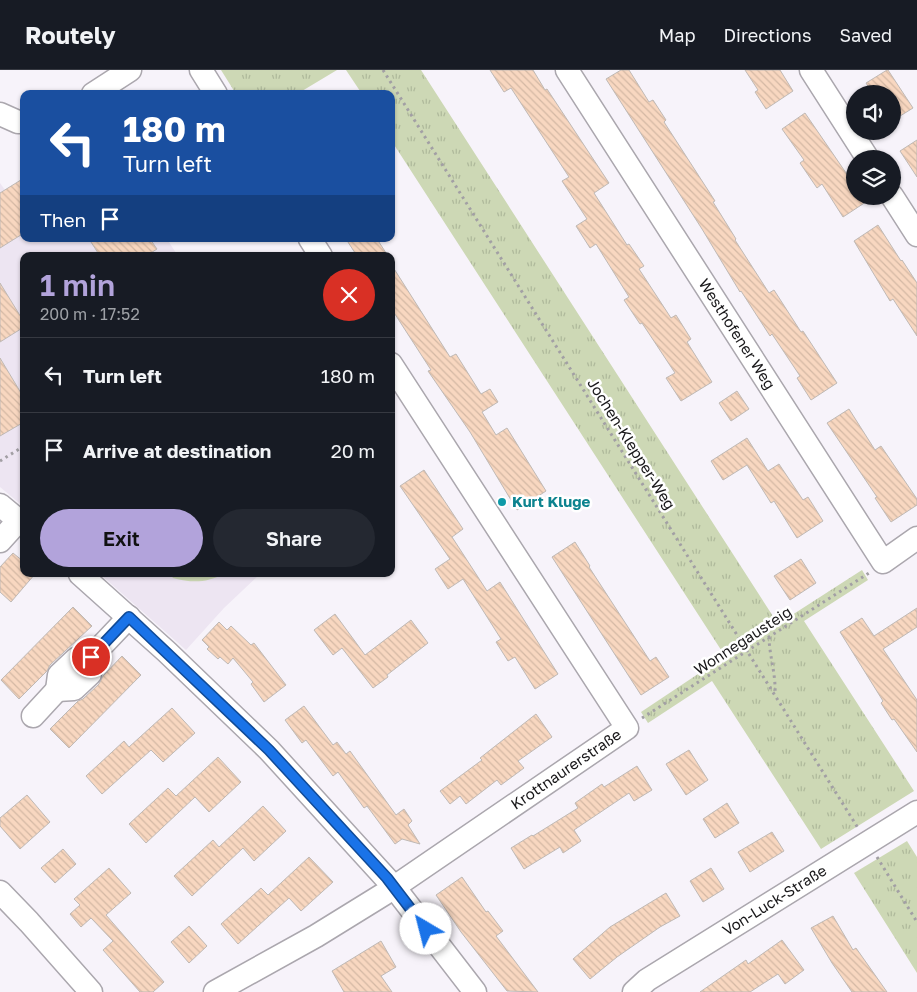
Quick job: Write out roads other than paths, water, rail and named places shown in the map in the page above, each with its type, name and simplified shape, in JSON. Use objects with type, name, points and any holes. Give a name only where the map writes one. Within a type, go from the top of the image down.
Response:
[{"type":"street","points":[[98,90],[130,70]]},
{"type":"street","points":[[201,70],[214,90]]},
{"type":"street","name":"Westhofener Weg","points":[[568,70],[883,562],[917,538]]},
{"type":"street","points":[[811,70],[862,150]]},
{"type":"street","points":[[0,114],[20,121]]},
{"type":"street","points":[[898,205],[917,235]]},
{"type":"street","name":"Krottnaurerstraße","points":[[215,992],[316,936],[394,887],[627,728],[395,370]]},
{"type":"street","points":[[0,506],[20,521]]},
{"type":"street","points":[[0,541],[20,523]]},
{"type":"street","points":[[83,577],[129,617],[269,750],[394,887],[475,992]]},
{"type":"street","points":[[33,716],[57,690],[59,675],[76,659],[91,657],[129,617]]},
{"type":"street","name":"Von-Luck-Straße","points":[[634,992],[648,980],[917,812]]},
{"type":"street","points":[[0,892],[91,992]]},
{"type":"place","name":"Kurt Kluge","points":[[502,502]]}]
